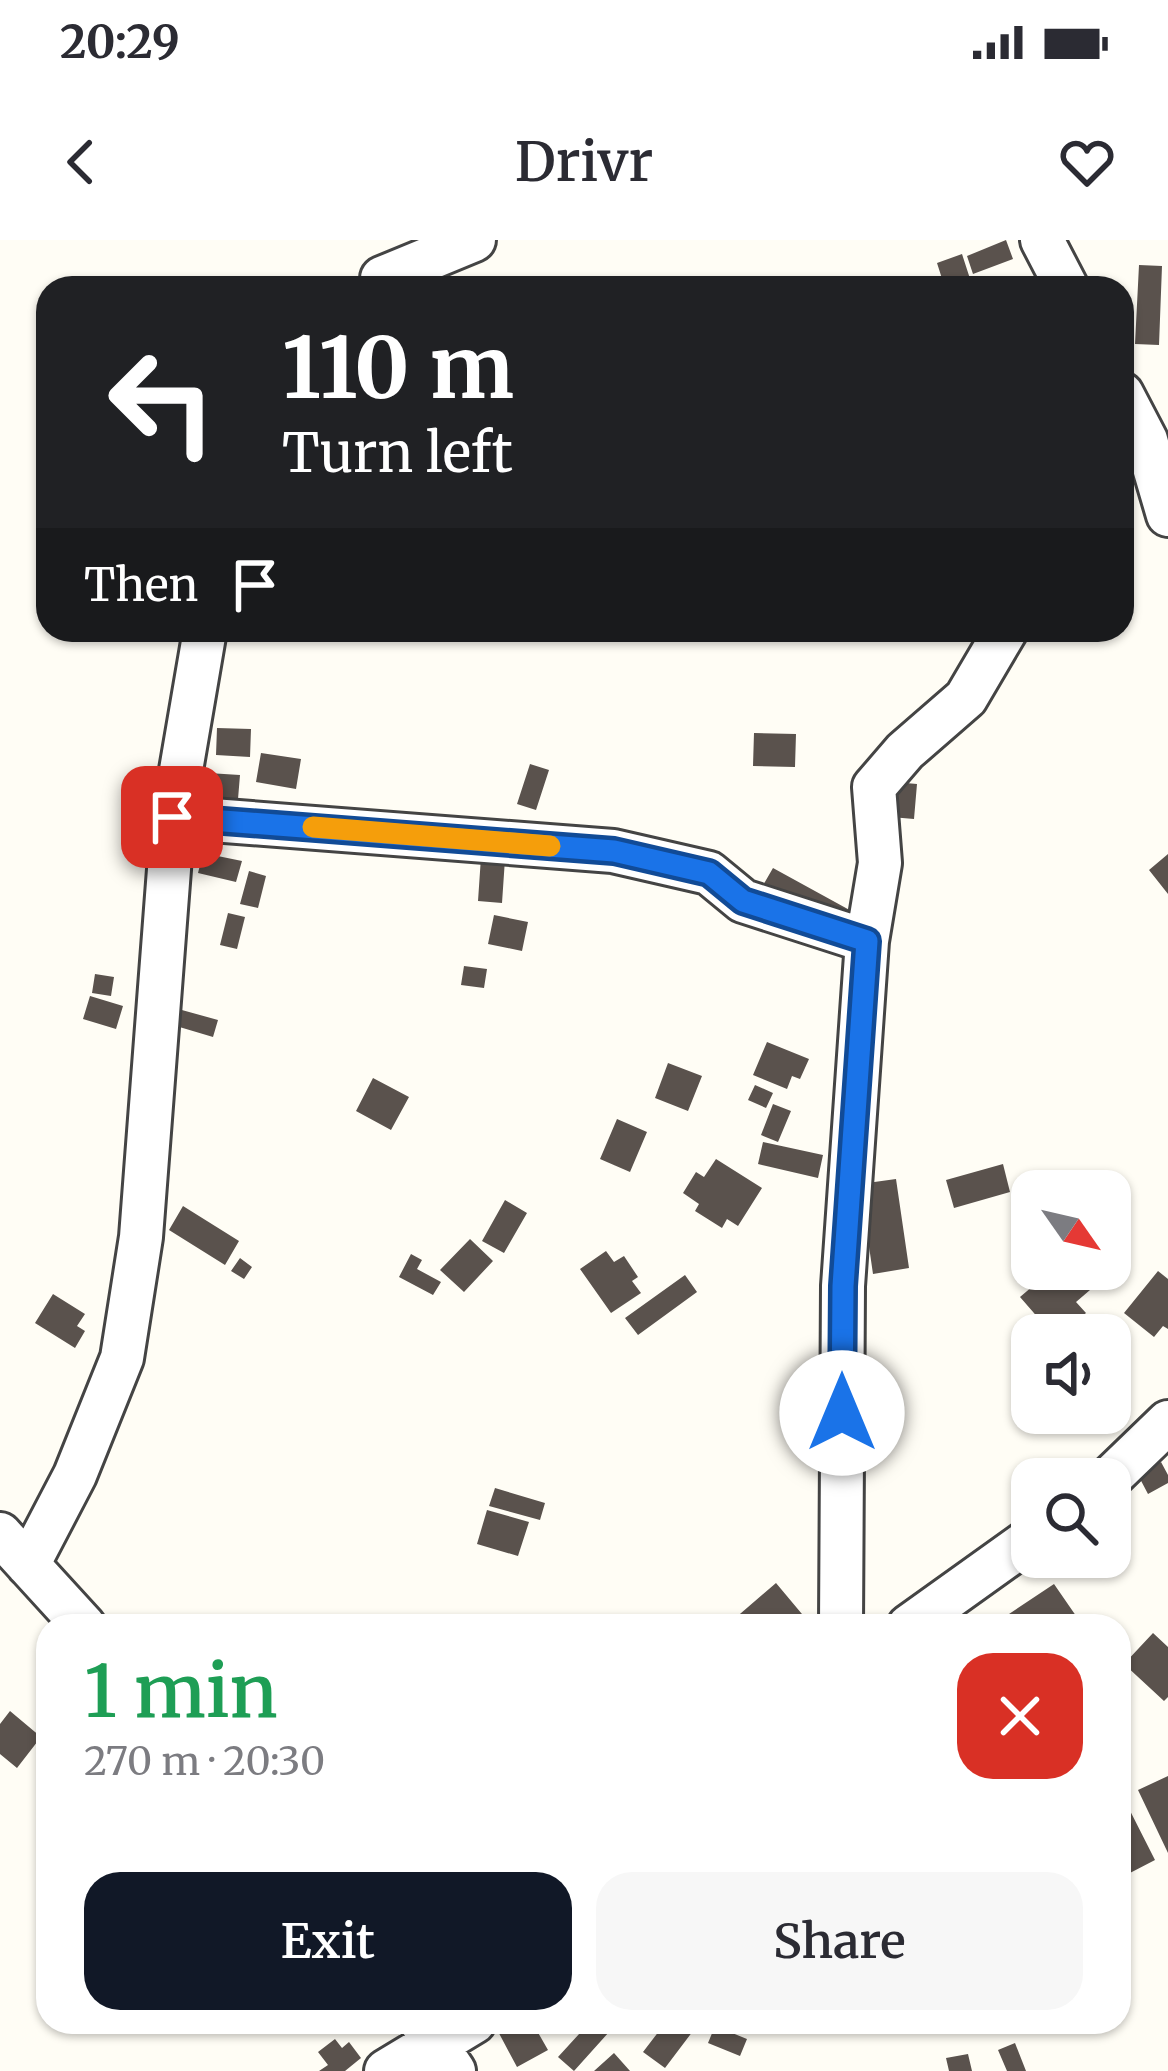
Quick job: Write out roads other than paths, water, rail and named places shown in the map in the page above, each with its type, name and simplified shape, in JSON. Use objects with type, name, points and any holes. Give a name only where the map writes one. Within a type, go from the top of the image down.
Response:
[{"type":"street","points":[[387,276],[474,240]]},
{"type":"street","points":[[1042,240],[1061,276]]},
{"type":"street","points":[[1134,417],[1146,440],[1168,515]]},
{"type":"street","points":[[73,1614],[14,1550],[75,1475],[122,1358],[141,1237],[172,817],[203,642]]},
{"type":"street","points":[[841,1614],[843,1286],[867,941],[880,863],[874,787],[905,751],[965,698],[999,642]]},
{"type":"street","points":[[172,817],[614,851],[709,873],[743,901],[867,941]]},
{"type":"street","points":[[1131,1458],[1168,1422]]},
{"type":"street","points":[[927,1614],[1011,1553]]},
{"type":"street","points":[[386,2071],[436,2045]]}]
